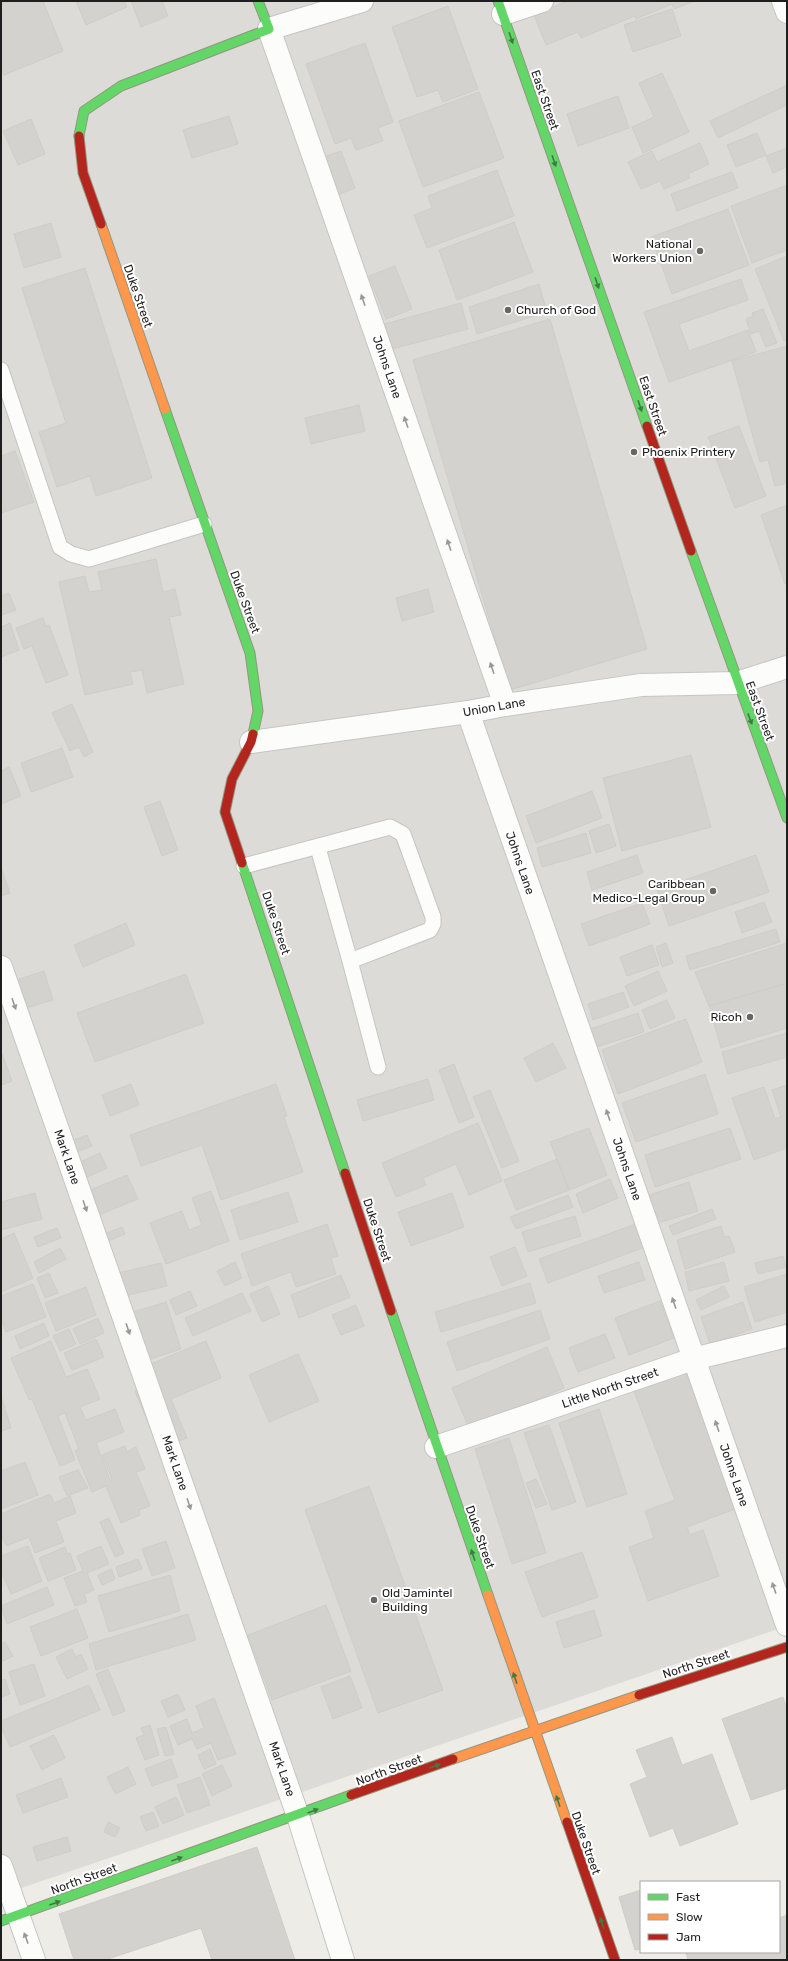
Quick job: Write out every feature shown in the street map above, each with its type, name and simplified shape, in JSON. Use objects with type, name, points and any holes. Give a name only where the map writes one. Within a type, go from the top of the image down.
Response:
[{"type":"main road","points":[[258,1],[269,29]]},
{"type":"main road","name":"East Street","points":[[500,8],[737,683],[787,818]]},
{"type":"main road","name":"Duke Street","points":[[269,29],[121,86],[84,111],[78,139],[83,173],[250,653],[258,711],[251,742],[232,779],[225,812],[436,1447],[615,1960]]},
{"type":"main road","name":"North Street","points":[[9,1918],[298,1816],[534,1730],[787,1646]]},
{"type":"street","points":[[269,29],[362,1]]},
{"type":"street","points":[[500,8],[542,1]]},
{"type":"street","points":[[783,1],[787,12]]},
{"type":"street","name":"Johns Lane","points":[[269,29],[505,705]]},
{"type":"street","name":"Union Lane","points":[[251,742],[468,712],[505,705],[641,685],[737,683],[787,667]]},
{"type":"street","name":"Johns Lane","points":[[468,712],[787,1625]]},
{"type":"street","name":"Mark Lane","points":[[1,967],[298,1816],[343,1960]]},
{"type":"street","name":"Little North Street","points":[[436,1447],[693,1359],[787,1336]]},
{"type":"street","points":[[1,1866],[9,1918],[34,1960]]},
{"type":"lane","points":[[1,370],[60,546],[71,554],[89,559],[204,524]]},
{"type":"lane","points":[[244,866],[318,848],[390,827],[397,829],[403,834],[434,917],[433,924],[430,930],[350,961]]},
{"type":"lane","points":[[318,848],[378,1067]]},
{"type":"shaded area","points":[[1,1],[787,1],[787,1626],[1,1895]]},
{"type":"building","points":[[1,1],[43,1],[63,51],[4,75],[1,67]]},
{"type":"building","points":[[76,1],[124,1],[127,7],[86,25]]},
{"type":"building","points":[[131,1],[162,1],[168,16],[141,27]]},
{"type":"building","points":[[567,1],[695,1],[674,9],[672,4],[636,19],[635,16],[581,38],[578,32],[546,45],[534,15]]},
{"type":"building","points":[[448,6],[478,89],[443,102],[438,90],[417,97],[392,27]]},
{"type":"building","points":[[672,9],[681,36],[633,52],[624,25]]},
{"type":"building","points":[[365,43],[393,122],[378,128],[383,141],[356,150],[351,138],[335,144],[306,64]]},
{"type":"building","points":[[662,73],[689,132],[643,153],[632,127],[654,117],[639,83]]},
{"type":"building","points":[[787,85],[787,105],[718,138],[710,121]]},
{"type":"building","points":[[479,92],[504,158],[423,187],[399,121]]},
{"type":"building","points":[[618,96],[629,128],[578,146],[567,114]]},
{"type":"building","points":[[229,116],[238,144],[192,158],[183,130]]},
{"type":"building","points":[[31,119],[45,154],[18,165],[3,131]]},
{"type":"building","points":[[757,133],[766,155],[736,167],[727,145]]},
{"type":"building","points":[[700,143],[709,164],[688,174],[690,178],[664,189],[660,181],[641,189],[628,162],[652,151],[657,162]]},
{"type":"building","points":[[787,148],[787,167],[773,173],[766,156]]},
{"type":"building","points":[[341,151],[355,188],[337,195],[323,157]]},
{"type":"building","points":[[497,170],[514,216],[427,248],[414,215],[432,208],[428,196]]},
{"type":"building","points":[[732,172],[738,188],[677,211],[671,194]]},
{"type":"building","points":[[787,185],[787,250],[752,263],[731,206]]},
{"type":"building","name":"National Workers Union","points":[[728,209],[749,265],[672,294],[651,237]]},
{"type":"building","points":[[514,222],[533,272],[457,300],[439,250]]},
{"type":"building","points":[[51,223],[61,257],[24,268],[14,234]]},
{"type":"building","points":[[787,256],[787,340],[784,341],[755,269]]},
{"type":"building","points":[[395,266],[412,309],[386,319],[369,276]]},
{"type":"building","points":[[85,268],[152,478],[96,496],[90,476],[57,487],[39,432],[66,423],[22,288]]},
{"type":"building","points":[[741,279],[748,300],[679,324],[689,351],[748,330],[756,352],[669,382],[644,312]]},
{"type":"building","name":"Church of God","points":[[539,284],[547,312],[477,334],[469,307]]},
{"type":"building","points":[[461,303],[468,329],[388,350],[381,325]]},
{"type":"building","points":[[763,309],[777,343],[766,347],[759,331],[751,334],[746,319],[753,316],[752,313]]},
{"type":"building","points":[[550,319],[647,649],[510,690],[413,360]]},
{"type":"building","points":[[787,346],[787,483],[775,486],[768,460],[760,462],[732,361]]},
{"type":"building","points":[[359,405],[365,431],[311,444],[305,418]]},
{"type":"building","points":[[739,426],[766,496],[735,508],[708,437]]},
{"type":"building","points":[[15,451],[34,502],[1,513],[1,456]]},
{"type":"building","points":[[787,505],[787,583],[785,584],[761,515]]},
{"type":"building","points":[[156,559],[163,592],[175,589],[181,615],[169,617],[184,684],[147,693],[142,670],[130,672],[133,684],[85,695],[59,582],[85,576],[89,592],[102,590],[98,572]]},
{"type":"building","points":[[428,589],[434,612],[402,621],[396,598]]},
{"type":"building","points":[[9,593],[16,610],[1,615],[1,596]]},
{"type":"building","points":[[43,618],[46,626],[49,625],[68,675],[46,683],[32,646],[24,649],[16,628]]},
{"type":"building","points":[[10,623],[19,650],[1,657],[1,627]]},
{"type":"building","points":[[72,704],[93,752],[84,757],[79,747],[70,751],[52,713]]},
{"type":"building","points":[[62,748],[73,777],[31,792],[21,763]]},
{"type":"building","points":[[691,755],[711,827],[622,851],[603,778]]},
{"type":"building","points":[[9,767],[21,796],[1,804],[1,771]]},
{"type":"building","points":[[592,791],[602,818],[536,843],[526,816]]},
{"type":"building","points":[[160,801],[178,850],[162,856],[144,807]]},
{"type":"building","points":[[609,824],[616,846],[596,853],[589,831]]},
{"type":"building","points":[[586,833],[591,853],[542,867],[537,848]]},
{"type":"building","points":[[637,855],[643,873],[592,890],[587,872]]},
{"type":"building","name":"Caribbean Medico-Legal Group","points":[[756,855],[769,892],[669,926],[657,890]]},
{"type":"building","points":[[1,868],[10,893],[1,896]]},
{"type":"building","points":[[764,902],[772,922],[742,933],[735,912]]},
{"type":"building","points":[[642,903],[650,924],[589,946],[581,924]]},
{"type":"building","points":[[126,923],[135,945],[83,967],[74,945]]},
{"type":"building","points":[[776,929],[780,942],[690,970],[686,956]]},
{"type":"building","points":[[666,943],[673,963],[662,967],[656,947]]},
{"type":"building","points":[[787,943],[787,983],[709,1006],[695,972]]},
{"type":"building","points":[[652,945],[659,965],[627,976],[620,957]]},
{"type":"building","points":[[44,971],[53,1000],[13,1012],[4,984]]},
{"type":"building","points":[[658,971],[667,991],[634,1006],[625,986]]},
{"type":"building","points":[[186,974],[204,1023],[95,1062],[77,1013]]},
{"type":"building","name":"Ricoh","points":[[787,983],[787,1028],[721,1048],[709,1006]]},
{"type":"building","points":[[623,992],[629,1007],[593,1020],[588,1004]]},
{"type":"building","points":[[667,1000],[675,1018],[650,1029],[642,1010]]},
{"type":"building","points":[[638,1013],[644,1032],[596,1047],[590,1029]]},
{"type":"building","points":[[686,1019],[702,1062],[618,1094],[602,1050]]},
{"type":"building","points":[[787,1033],[787,1057],[728,1074],[722,1052]]},
{"type":"building","points":[[553,1043],[566,1068],[536,1082],[524,1058]]},
{"type":"building","points":[[1,1054],[12,1081],[1,1085]]},
{"type":"building","points":[[454,1064],[474,1117],[459,1123],[439,1070]]},
{"type":"building","points":[[705,1074],[718,1114],[636,1142],[622,1103]]},
{"type":"building","points":[[428,1079],[434,1100],[363,1121],[357,1100]]},
{"type":"building","points":[[131,1084],[139,1105],[110,1116],[102,1095]]},
{"type":"building","points":[[276,1084],[287,1116],[284,1117],[303,1172],[221,1200],[202,1145],[141,1166],[130,1135]]},
{"type":"building","points":[[787,1085],[787,1148],[754,1160],[732,1098],[764,1087],[775,1119],[781,1117],[772,1090]]},
{"type":"building","points":[[490,1090],[519,1161],[502,1168],[473,1097]]},
{"type":"building","points":[[478,1123],[502,1181],[469,1195],[456,1164],[423,1178],[426,1185],[396,1197],[382,1163]]},
{"type":"building","points":[[589,1128],[607,1175],[569,1190],[550,1142]]},
{"type":"building","points":[[730,1128],[741,1159],[655,1187],[645,1155]]},
{"type":"building","points":[[87,1135],[92,1146],[61,1158],[56,1147]]},
{"type":"building","points":[[100,1153],[107,1168],[70,1185],[63,1170]]},
{"type":"building","points":[[557,1159],[569,1190],[516,1210],[504,1180]]},
{"type":"building","points":[[127,1175],[138,1199],[84,1221],[73,1197]]},
{"type":"building","points":[[610,1179],[618,1198],[583,1213],[576,1194]]},
{"type":"building","points":[[689,1182],[698,1211],[658,1223],[649,1195]]},
{"type":"building","points":[[211,1191],[229,1241],[166,1264],[150,1223],[182,1211],[189,1230],[202,1225],[192,1198]]},
{"type":"building","points":[[288,1192],[298,1222],[240,1240],[231,1210]]},
{"type":"building","points":[[35,1193],[42,1219],[1,1230],[1,1202]]},
{"type":"building","points":[[452,1193],[464,1227],[411,1246],[398,1212]]},
{"type":"building","points":[[568,1195],[573,1207],[516,1229],[510,1217]]},
{"type":"building","points":[[712,1209],[716,1219],[673,1235],[669,1226]]},
{"type":"building","points":[[575,1216],[581,1236],[528,1252],[522,1232]]},
{"type":"building","points":[[327,1224],[338,1256],[331,1258],[336,1274],[296,1287],[291,1272],[252,1286],[241,1254]]},
{"type":"building","points":[[636,1224],[645,1247],[548,1283],[539,1259]]},
{"type":"building","points":[[721,1226],[724,1237],[729,1236],[735,1252],[685,1269],[677,1240]]},
{"type":"building","points":[[122,1227],[125,1234],[103,1243],[100,1236]]},
{"type":"building","points":[[57,1228],[61,1238],[38,1247],[34,1237]]},
{"type":"building","points":[[14,1233],[33,1278],[1,1292],[1,1239]]},
{"type":"building","points":[[515,1247],[527,1276],[502,1286],[490,1257]]},
{"type":"building","points":[[60,1248],[66,1259],[39,1273],[34,1262]]},
{"type":"building","points":[[783,1256],[786,1267],[758,1274],[755,1263]]},
{"type":"building","points":[[235,1262],[242,1278],[225,1286],[217,1271]]},
{"type":"building","points":[[639,1262],[645,1280],[604,1293],[598,1276]]},
{"type":"building","points":[[724,1262],[729,1281],[689,1291],[685,1272]]},
{"type":"building","points":[[161,1263],[167,1286],[107,1300],[101,1277]]},
{"type":"building","points":[[49,1273],[58,1293],[45,1298],[37,1278]]},
{"type":"building","points":[[787,1274],[787,1312],[755,1322],[744,1287]]},
{"type":"building","points":[[341,1275],[350,1297],[299,1318],[291,1295]]},
{"type":"building","points":[[530,1283],[536,1303],[441,1332],[435,1312]]},
{"type":"building","points":[[33,1284],[46,1317],[6,1332],[1,1318],[1,1296]]},
{"type":"building","points":[[268,1286],[280,1314],[262,1322],[250,1294]]},
{"type":"building","points":[[724,1286],[729,1297],[701,1310],[696,1300]]},
{"type":"building","points":[[86,1287],[96,1315],[56,1331],[45,1303]]},
{"type":"building","points":[[190,1291],[197,1306],[176,1315],[170,1300]]},
{"type":"building","points":[[242,1293],[251,1311],[193,1336],[185,1318]]},
{"type":"building","points":[[660,1301],[674,1338],[629,1355],[615,1318]]},
{"type":"building","points":[[166,1302],[181,1349],[132,1365],[117,1317]]},
{"type":"building","points":[[743,1302],[752,1329],[710,1344],[701,1317]]},
{"type":"building","points":[[356,1305],[364,1326],[341,1335],[332,1315]]},
{"type":"building","points":[[540,1310],[550,1339],[457,1371],[447,1342]]},
{"type":"building","points":[[98,1318],[104,1333],[80,1344],[73,1329]]},
{"type":"building","points":[[44,1323],[49,1336],[20,1349],[15,1336]]},
{"type":"building","points":[[69,1329],[76,1344],[60,1351],[53,1336]]},
{"type":"building","points":[[605,1334],[615,1358],[578,1372],[569,1348]]},
{"type":"building","points":[[96,1339],[104,1357],[72,1370],[64,1353]]},
{"type":"building","points":[[51,1341],[66,1377],[87,1369],[100,1399],[80,1407],[86,1420],[115,1409],[124,1432],[96,1443],[110,1480],[112,1479],[102,1455],[125,1446],[127,1452],[136,1447],[145,1469],[136,1472],[150,1506],[139,1510],[140,1515],[121,1523],[106,1486],[92,1492],[75,1451],[79,1449],[65,1413],[58,1416],[75,1460],[60,1466],[32,1399],[29,1400],[11,1358]]},
{"type":"building","points":[[206,1341],[221,1378],[171,1399],[187,1438],[159,1449],[135,1391],[142,1388],[134,1371]]},
{"type":"building","points":[[547,1347],[564,1388],[469,1428],[452,1388]]},
{"type":"building","points":[[298,1354],[319,1401],[269,1422],[249,1375]]},
{"type":"building","points":[[690,1371],[740,1507],[687,1527],[690,1535],[703,1530],[719,1576],[648,1601],[629,1547],[654,1538],[645,1511],[675,1500],[634,1391]]},
{"type":"building","points":[[1,1396],[11,1428],[1,1431]]},
{"type":"building","points":[[599,1409],[627,1494],[587,1507],[559,1423]]},
{"type":"building","points":[[549,1425],[576,1502],[552,1510],[524,1433]]},
{"type":"building","points":[[509,1438],[546,1553],[512,1564],[475,1449]]},
{"type":"building","points":[[25,1462],[38,1495],[1,1509],[1,1471]]},
{"type":"building","points":[[78,1470],[88,1488],[67,1496],[59,1477]]},
{"type":"building","points":[[536,1479],[547,1504],[536,1508],[526,1483]]},
{"type":"building","name":"Old Jamintel Building","points":[[369,1486],[443,1690],[378,1713],[305,1510]]},
{"type":"building","points":[[50,1494],[54,1503],[70,1496],[76,1513],[56,1521],[64,1542],[35,1553],[29,1537],[6,1546],[1,1534],[1,1514]]},
{"type":"building","points":[[109,1518],[124,1553],[115,1557],[100,1522]]},
{"type":"building","points":[[166,1541],[175,1568],[152,1576],[142,1549]]},
{"type":"building","points":[[28,1546],[42,1581],[11,1594],[1,1571],[1,1556]]},
{"type":"building","points":[[101,1546],[109,1564],[87,1573],[94,1590],[84,1594],[87,1602],[75,1606],[64,1578],[83,1571],[77,1556]]},
{"type":"building","points":[[65,1547],[68,1554],[70,1553],[76,1570],[48,1581],[39,1558]]},
{"type":"building","points":[[582,1552],[598,1597],[542,1617],[525,1572]]},
{"type":"building","points":[[138,1559],[142,1569],[119,1577],[116,1567]]},
{"type":"building","points":[[111,1569],[115,1579],[102,1585],[98,1575]]},
{"type":"building","points":[[170,1575],[180,1611],[109,1632],[98,1596]]},
{"type":"building","points":[[47,1587],[54,1605],[7,1624],[1,1606]]},
{"type":"building","points":[[326,1605],[351,1671],[272,1700],[248,1635]]},
{"type":"building","points":[[77,1609],[88,1638],[41,1656],[30,1627]]},
{"type":"building","points":[[594,1610],[602,1636],[564,1648],[556,1622]]},
{"type":"building","points":[[188,1614],[196,1640],[96,1670],[89,1644]]},
{"type":"building","points":[[5,1642],[13,1656],[1,1662],[1,1644]]},
{"type":"building","points":[[72,1649],[76,1657],[81,1654],[88,1669],[67,1679],[56,1657]]},
{"type":"building","points":[[34,1664],[45,1696],[20,1705],[9,1672]]},
{"type":"building","points":[[108,1669],[125,1711],[113,1716],[96,1674]]},
{"type":"building","points":[[350,1676],[362,1708],[333,1719],[321,1687]]},
{"type":"building","points":[[5,1679],[10,1694],[1,1697],[1,1680]]},
{"type":"building","points":[[89,1685],[100,1710],[10,1747],[1,1727],[1,1721]]},
{"type":"building","points":[[178,1694],[185,1710],[168,1717],[161,1701]]},
{"type":"building","points":[[783,1697],[787,1709],[787,1788],[751,1800],[722,1719]]},
{"type":"building","points":[[214,1698],[236,1754],[218,1760],[211,1743],[197,1749],[192,1739],[178,1745],[170,1726],[187,1719],[192,1733],[204,1728],[196,1706]]},
{"type":"building","points":[[150,1725],[159,1755],[145,1760],[136,1738],[144,1735],[141,1728]]},
{"type":"building","points":[[166,1727],[174,1754],[165,1756],[157,1729]]},
{"type":"building","points":[[54,1735],[65,1758],[42,1770],[30,1746]]},
{"type":"building","points":[[672,1737],[682,1765],[712,1754],[738,1824],[680,1846],[673,1828],[650,1837],[630,1784],[647,1777],[636,1750]]},
{"type":"building","points":[[210,1749],[216,1764],[204,1769],[198,1755]]},
{"type":"building","points":[[171,1759],[178,1777],[152,1786],[145,1769]]},
{"type":"building","points":[[222,1765],[232,1786],[212,1796],[202,1774]]},
{"type":"building","points":[[128,1767],[136,1784],[115,1794],[107,1777]]},
{"type":"building","points":[[200,1777],[210,1805],[187,1813],[177,1785]]},
{"type":"building","points":[[61,1778],[68,1797],[23,1813],[16,1795]]},
{"type":"building","points":[[176,1797],[184,1815],[163,1824],[155,1807]]},
{"type":"building","points":[[153,1812],[159,1826],[146,1831],[140,1817]]},
{"type":"building","points":[[108,1822],[120,1828],[115,1837],[104,1832]]},
{"type":"building","points":[[67,1837],[71,1851],[37,1861],[33,1847]]},
{"type":"building","points":[[257,1847],[295,1960],[212,1960],[201,1928],[105,1960],[74,1960],[59,1914]]},
{"type":"building","points":[[640,1890],[640,1949],[635,1950],[619,1897]]},
{"type":"building","points":[[787,1915],[787,1960],[688,1960],[686,1953],[780,1953],[780,1918]]},
{"type":"traffic: fast","points":[[79,136],[84,111],[121,86],[269,29],[258,1]]},
{"type":"traffic: fast","points":[[498,1],[647,426]]},
{"type":"traffic: fast","points":[[165,409],[250,653],[258,711],[253,734]]},
{"type":"traffic: fast","points":[[691,551],[787,818]]},
{"type":"traffic: fast","points":[[242,863],[345,1173]]},
{"type":"traffic: fast","points":[[391,1311],[488,1595]]},
{"type":"traffic: fast","points":[[1,1921],[351,1795]]},
{"type":"traffic: slow","points":[[101,224],[165,409]]},
{"type":"traffic: slow","points":[[488,1595],[567,1822]]},
{"type":"traffic: slow","points":[[453,1759],[639,1695]]},
{"type":"traffic: jam","points":[[79,136],[83,173],[101,224]]},
{"type":"traffic: jam","points":[[647,426],[691,551]]},
{"type":"traffic: jam","points":[[242,863],[225,812],[232,779],[251,742],[253,734]]},
{"type":"traffic: jam","points":[[345,1173],[391,1311]]},
{"type":"traffic: jam","points":[[639,1695],[787,1647]]},
{"type":"traffic: jam","points":[[351,1795],[453,1759]]},
{"type":"traffic: jam","points":[[567,1822],[615,1960]]},
{"type":"place","name":"National Workers Union","points":[[700,251]]},
{"type":"place","name":"Church of God","points":[[508,310]]},
{"type":"place","name":"Phoenix Printery","points":[[634,452]]},
{"type":"place","name":"Caribbean Medico-Legal Group","points":[[713,891]]},
{"type":"place","name":"Ricoh","points":[[750,1017]]},
{"type":"place","name":"Old Jamintel Building","points":[[374,1600]]}]
